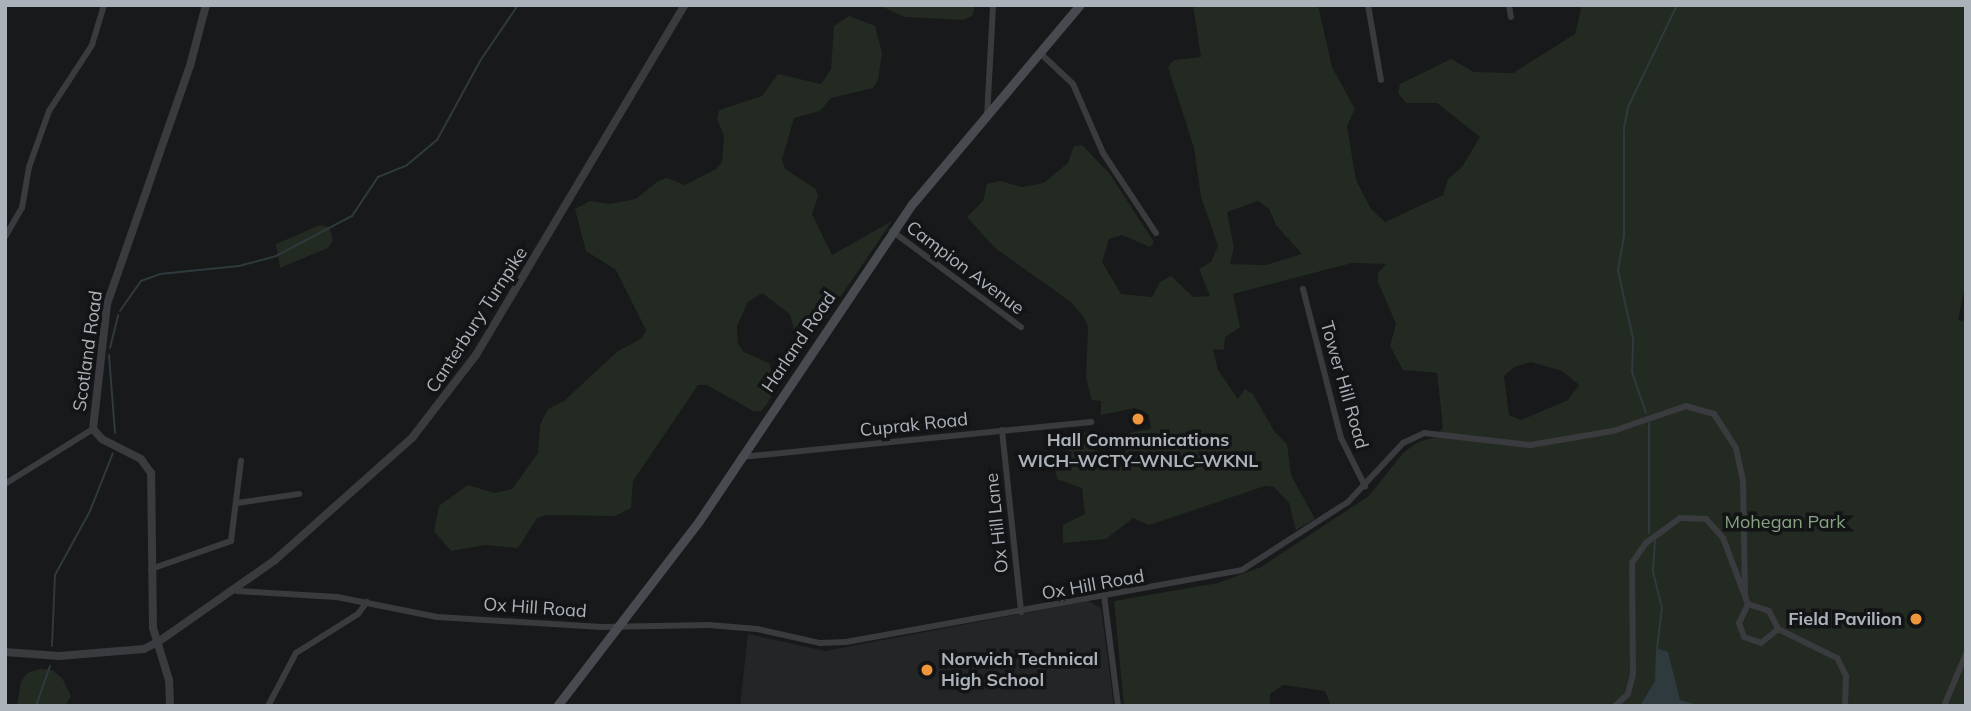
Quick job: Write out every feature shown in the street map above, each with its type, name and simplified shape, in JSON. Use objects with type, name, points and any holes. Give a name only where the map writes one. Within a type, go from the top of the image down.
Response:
[{"type":"main road","name":"Harland Road","points":[[557,706],[620,627],[741,457],[892,231],[1080,5]]},
{"type":"street","points":[[5,237],[22,208],[29,167],[49,111],[92,46],[104,5]]},
{"type":"street","name":"Scotland Road","points":[[170,706],[158,642],[151,569],[155,499],[151,473],[141,459],[102,439],[93,429],[107,304],[190,66],[206,5]]},
{"type":"street","name":"Canterbury Turnpike","points":[[5,652],[59,656],[144,649],[158,642],[237,591],[406,444],[439,408],[496,324],[685,5]]},
{"type":"street","points":[[987,117],[993,5]]},
{"type":"street","points":[[1368,5],[1381,80]]},
{"type":"street","points":[[1508,5],[1511,17]]},
{"type":"street","points":[[1040,53],[1073,84],[1103,153],[1156,233]]},
{"type":"street","name":"Campion Avenue","points":[[892,231],[1021,327]]},
{"type":"street","name":"Tower Hill Road","points":[[1303,289],[1342,438],[1365,486]]},
{"type":"street","name":"Ox Hill Road","points":[[237,591],[367,602],[437,617],[620,627],[748,628],[830,644],[1213,578],[1249,567],[1319,523],[1365,486],[1402,443],[1424,433],[1530,445],[1606,433],[1671,408],[1698,407],[1726,427],[1740,464],[1745,595]]},
{"type":"street","name":"Cuprak Road","points":[[741,457],[1091,422]]},
{"type":"street","points":[[5,484],[93,429]]},
{"type":"street","name":"Ox Hill Lane","points":[[1002,430],[1021,612]]},
{"type":"street","points":[[151,569],[231,541],[241,461]]},
{"type":"street","points":[[237,503],[299,494]]},
{"type":"street","points":[[1615,706],[1628,694],[1633,674],[1632,563],[1655,534],[1684,517],[1709,520],[1723,538],[1739,589],[1748,604],[1739,623],[1746,639],[1764,642],[1778,629]]},
{"type":"street","points":[[1104,595],[1118,706]]},
{"type":"street","points":[[268,706],[296,653],[358,614],[367,602]]},
{"type":"street","points":[[1748,604],[1769,611],[1778,629],[1838,658],[1846,676],[1845,706]]},
{"type":"street","points":[[1944,706],[1966,654]]},
{"type":"shaded area","name":"Norwich Technical High School","points":[[1088,601],[1101,608],[1114,706],[740,706],[748,634],[825,651]]},
{"type":"shaded area","points":[[1656,648],[1668,652],[1680,700],[1700,706],[1640,706],[1655,681]]},
{"type":"green space","points":[[879,5],[975,5],[972,16],[963,20],[904,17]]},
{"type":"green space","name":"Mohegan Park","points":[[1193,5],[1318,5],[1332,67],[1355,109],[1347,126],[1356,180],[1371,209],[1385,222],[1443,195],[1448,179],[1462,167],[1480,137],[1437,103],[1406,103],[1398,93],[1400,84],[1451,59],[1474,72],[1513,73],[1575,34],[1582,5],[1966,5],[1966,281],[1958,320],[1966,322],[1966,706],[1331,706],[1325,691],[1283,685],[1270,694],[1270,706],[1124,706],[1114,601],[1218,583],[1261,567],[1369,496],[1403,453],[1418,442],[1436,437],[1443,427],[1437,373],[1403,370],[1390,346],[1396,324],[1378,282],[1378,273],[1386,264],[1352,263],[1233,294],[1240,327],[1225,337],[1224,350],[1213,349],[1218,370],[1238,399],[1245,389],[1253,394],[1274,431],[1287,444],[1291,475],[1315,519],[1296,530],[1289,503],[1274,487],[1265,486],[1149,525],[1133,518],[1106,539],[1063,543],[1063,525],[1085,514],[1082,488],[1057,479],[1054,462],[1068,451],[1071,435],[1088,432],[1099,462],[1115,470],[1124,466],[1128,433],[1151,429],[1149,415],[1135,408],[1101,415],[1101,401],[1092,400],[1086,378],[1088,326],[1084,318],[1071,302],[995,248],[967,217],[983,201],[987,184],[1000,181],[1022,187],[1044,183],[1068,163],[1074,146],[1082,145],[1109,173],[1154,242],[1150,247],[1122,235],[1109,239],[1102,262],[1121,294],[1152,297],[1160,282],[1171,276],[1193,297],[1210,296],[1199,269],[1211,262],[1218,246],[1201,197],[1194,148],[1168,67],[1174,60],[1201,57]],"holes":[[[1258,201],[1269,209],[1276,225],[1302,254],[1266,265],[1230,264],[1234,247],[1227,212]],[[1531,362],[1562,371],[1579,385],[1568,400],[1521,420],[1509,415],[1504,376],[1514,367]]]},
{"type":"green space","points":[[849,16],[875,26],[882,53],[878,80],[873,88],[831,98],[820,111],[794,118],[782,160],[785,169],[816,189],[818,197],[812,214],[832,255],[892,221],[793,367],[802,332],[794,330],[790,314],[762,293],[748,302],[737,326],[738,344],[744,352],[769,363],[776,388],[767,404],[761,411],[753,411],[707,385],[698,385],[633,481],[631,508],[615,516],[546,515],[537,518],[518,548],[485,545],[451,551],[434,531],[439,506],[468,485],[494,493],[512,489],[538,453],[540,425],[548,409],[564,401],[618,351],[642,338],[646,330],[616,270],[586,251],[575,209],[590,201],[609,204],[636,199],[658,181],[667,178],[685,185],[716,169],[722,162],[724,136],[717,119],[719,110],[762,96],[778,74],[821,84],[831,69],[834,26]]},
{"type":"green space","points":[[320,225],[329,227],[333,240],[328,248],[280,268],[276,244]]},
{"type":"green space","points":[[40,669],[53,670],[62,678],[71,696],[65,706],[17,706],[21,682],[27,673]]},
{"type":"waterway","points":[[120,311],[141,281],[160,274],[239,266],[276,256],[352,216],[378,177],[407,165],[437,140],[480,61],[518,5]]},
{"type":"waterway","points":[[1646,413],[1632,372],[1633,339],[1618,270],[1624,236],[1624,128],[1628,107],[1677,5]]},
{"type":"waterway","points":[[110,348],[118,315]]},
{"type":"waterway","points":[[109,355],[115,433]]},
{"type":"waterway","points":[[1649,423],[1649,533]]},
{"type":"waterway","points":[[52,646],[55,575],[90,511],[113,453]]},
{"type":"waterway","points":[[1655,541],[1653,572],[1662,607],[1657,649]]},
{"type":"waterway","points":[[36,706],[50,666]]},
{"type":"place","name":"Hall Communications WICH–WCTY–WNLC–WKNL","points":[[1138,419]]},
{"type":"place","name":"Field Pavilion","points":[[1916,619]]},
{"type":"place","name":"Norwich Technical High School","points":[[927,670]]}]
